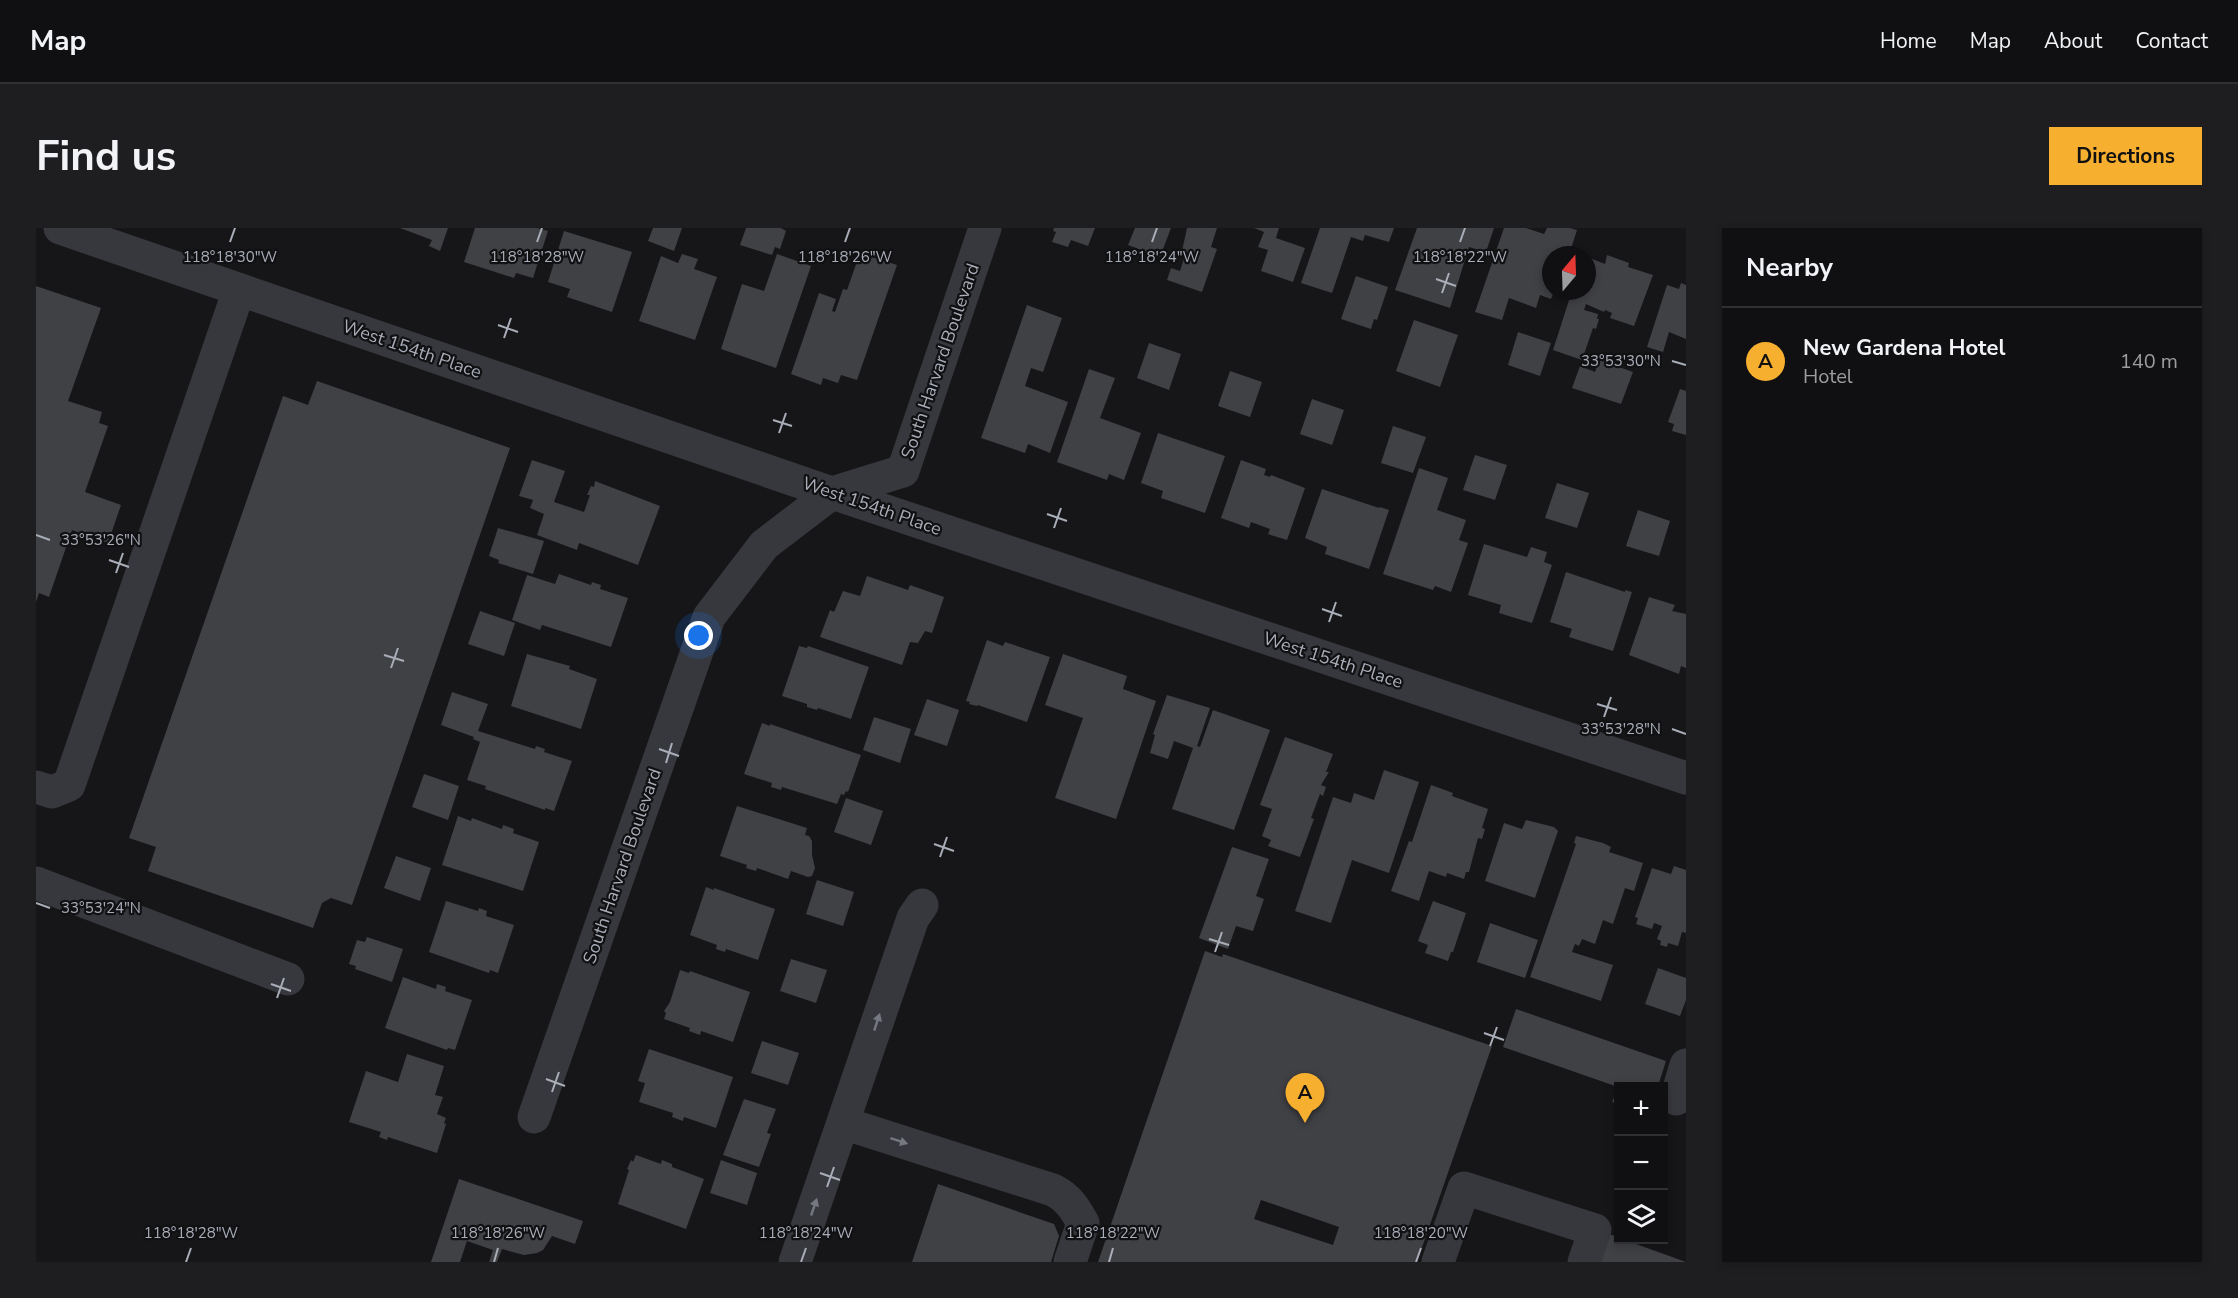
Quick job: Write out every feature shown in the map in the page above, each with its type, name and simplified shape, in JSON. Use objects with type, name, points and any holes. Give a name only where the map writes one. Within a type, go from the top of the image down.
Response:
[{"type":"street","name":"West 154th Place","points":[[60,228],[832,493],[1686,778]]},
{"type":"street","name":"South Harvard Boulevard","points":[[534,1117],[709,617],[764,545],[832,493],[903,471],[985,228]]},
{"type":"street","points":[[36,787],[52,792],[69,784],[239,290]]},
{"type":"street","points":[[36,883],[288,979]]},
{"type":"street","points":[[795,1262],[913,918],[922,905]]},
{"type":"street","points":[[1676,1099],[1686,1065]]},
{"type":"street","points":[[843,1123],[1053,1190],[1064,1196],[1072,1204],[1083,1223],[1070,1262]]},
{"type":"street","points":[[1438,1262],[1464,1188],[1595,1230],[1584,1262]]},
{"type":"building","points":[[400,228],[448,228],[440,251],[429,246],[432,240]]},
{"type":"building","points":[[475,228],[537,228],[548,231],[533,278],[516,273],[514,278],[464,262]]},
{"type":"building","points":[[653,228],[682,228],[674,251],[648,241]]},
{"type":"building","points":[[746,228],[781,228],[786,231],[780,249],[775,247],[772,255],[740,245]]},
{"type":"building","points":[[1054,228],[1095,228],[1088,246],[1071,240],[1068,247],[1052,242],[1056,232],[1053,231]]},
{"type":"building","points":[[1135,228],[1171,228],[1160,257],[1128,245]]},
{"type":"building","points":[[1187,228],[1217,228],[1211,247],[1217,249],[1202,292],[1167,280],[1171,268],[1180,271],[1186,252],[1182,251]]},
{"type":"building","points":[[1254,228],[1279,228],[1276,238],[1305,248],[1293,282],[1261,271],[1268,250],[1258,247],[1264,232]]},
{"type":"building","points":[[1320,228],[1394,228],[1389,242],[1365,235],[1363,241],[1351,237],[1332,293],[1301,283]]},
{"type":"building","points":[[1417,228],[1494,228],[1486,252],[1469,247],[1450,308],[1395,290]]},
{"type":"building","points":[[1504,228],[1526,228],[1544,234],[1547,228],[1577,230],[1572,246],[1542,246],[1542,296],[1540,295],[1536,308],[1509,298],[1502,320],[1475,312]]},
{"type":"building","points":[[564,231],[632,252],[612,312],[567,297],[570,289],[548,282]]},
{"type":"building","points":[[860,253],[897,265],[857,380],[841,375],[838,383],[823,378],[821,385],[791,374],[819,293],[836,299],[832,311],[835,312],[843,289],[847,290]]},
{"type":"building","points":[[682,254],[698,259],[694,269],[717,277],[695,340],[639,321],[661,256],[678,263]]},
{"type":"building","points":[[777,254],[811,266],[776,368],[721,349],[742,284],[764,291]]},
{"type":"building","points":[[1607,255],[1629,263],[1628,267],[1653,275],[1634,326],[1610,318],[1612,313],[1586,304],[1584,310],[1598,314],[1597,319],[1599,319],[1596,329],[1593,328],[1582,360],[1553,350],[1569,300],[1596,300],[1596,260],[1605,264]]},
{"type":"building","points":[[1356,276],[1388,287],[1377,320],[1374,319],[1371,329],[1341,319]]},
{"type":"building","points":[[1681,283],[1686,285],[1686,339],[1669,332],[1663,352],[1647,347],[1667,285],[1679,289]]},
{"type":"building","points":[[36,286],[101,308],[68,401],[102,412],[99,423],[108,426],[85,492],[121,505],[108,543],[72,530],[49,597],[39,593],[36,602]]},
{"type":"building","points":[[1027,305],[1062,318],[1043,372],[1031,368],[1025,386],[1068,402],[1050,453],[1028,444],[1025,453],[981,438]]},
{"type":"building","points":[[1414,320],[1458,335],[1440,387],[1396,371]]},
{"type":"building","points":[[1518,332],[1551,343],[1540,376],[1508,365]]},
{"type":"building","points":[[1149,343],[1181,354],[1169,390],[1137,378]]},
{"type":"building","points":[[1599,360],[1633,372],[1621,404],[1572,388],[1580,366],[1595,372]]},
{"type":"building","points":[[1089,369],[1115,378],[1100,418],[1141,433],[1124,480],[1109,474],[1107,480],[1057,462]]},
{"type":"building","points":[[1230,371],[1262,382],[1250,417],[1218,406]]},
{"type":"building","points":[[317,381],[510,448],[352,905],[331,898],[322,903],[313,928],[148,871],[156,847],[129,838],[283,396],[308,405]]},
{"type":"building","points":[[1680,389],[1686,391],[1686,435],[1672,431],[1674,424],[1668,422]]},
{"type":"building","points":[[1312,399],[1344,410],[1332,445],[1300,434]]},
{"type":"building","points":[[1393,426],[1426,437],[1413,473],[1381,463]]},
{"type":"building","points":[[1158,433],[1225,456],[1205,513],[1161,498],[1163,491],[1141,483]]},
{"type":"building","points":[[1475,455],[1507,465],[1495,500],[1463,490]]},
{"type":"building","points":[[532,460],[565,471],[554,502],[584,512],[590,495],[587,495],[591,486],[594,487],[595,481],[660,506],[638,565],[579,543],[577,550],[537,535],[544,514],[530,508],[533,500],[519,496]]},
{"type":"building","points":[[1241,460],[1266,469],[1264,475],[1270,477],[1271,475],[1305,488],[1287,540],[1268,534],[1270,529],[1251,522],[1249,528],[1221,518]]},
{"type":"building","points":[[1419,468],[1448,478],[1437,510],[1466,520],[1459,540],[1468,543],[1451,592],[1435,586],[1433,590],[1383,574]]},
{"type":"building","points":[[1557,483],[1589,493],[1577,528],[1545,518]]},
{"type":"building","points":[[1322,489],[1389,510],[1369,569],[1325,554],[1327,547],[1305,538]]},
{"type":"building","points":[[1638,510],[1670,521],[1659,556],[1626,546]]},
{"type":"building","points":[[498,528],[544,541],[533,574],[498,563],[499,560],[489,556]]},
{"type":"building","points":[[1484,544],[1527,557],[1531,547],[1547,552],[1544,562],[1552,565],[1532,623],[1499,613],[1501,605],[1468,595]]},
{"type":"building","points":[[1566,572],[1625,592],[1625,590],[1632,592],[1613,651],[1569,637],[1572,629],[1550,622]]},
{"type":"building","points":[[559,574],[591,585],[592,582],[601,585],[600,589],[628,598],[611,647],[542,625],[540,630],[512,620],[527,575],[555,584]]},
{"type":"building","points":[[867,576],[908,590],[910,585],[944,597],[932,633],[925,631],[918,643],[910,642],[902,665],[820,637],[830,610],[834,612],[843,591],[860,596]]},
{"type":"building","points":[[1649,597],[1675,605],[1672,611],[1686,614],[1686,668],[1681,666],[1679,674],[1629,655]]},
{"type":"building","points":[[480,611],[515,623],[504,656],[468,644]]},
{"type":"building","points":[[987,640],[1003,646],[1005,642],[1050,657],[1027,722],[969,704],[970,702],[966,701]]},
{"type":"building","points":[[799,646],[807,648],[808,646],[869,667],[851,719],[818,708],[817,710],[807,707],[807,704],[782,696]]},
{"type":"building","points":[[527,654],[570,666],[569,669],[597,679],[581,729],[511,706]]},
{"type":"building","points":[[1063,654],[1127,676],[1123,689],[1156,701],[1116,819],[1055,798],[1083,718],[1045,705]]},
{"type":"building","points":[[452,692],[488,704],[478,731],[535,749],[536,746],[545,749],[544,752],[572,761],[554,811],[485,789],[486,786],[467,780],[480,742],[473,739],[474,737],[441,725]]},
{"type":"building","points":[[1167,695],[1210,708],[1197,746],[1200,747],[1213,710],[1270,730],[1234,830],[1172,809],[1193,748],[1174,741],[1168,759],[1150,753],[1155,735],[1153,734]]},
{"type":"building","points":[[927,699],[959,710],[947,746],[914,735]]},
{"type":"building","points":[[874,717],[911,729],[900,763],[863,750]]},
{"type":"building","points":[[762,723],[861,755],[848,792],[841,794],[837,804],[782,787],[781,790],[771,787],[772,783],[744,774]]},
{"type":"building","points":[[1285,737],[1333,754],[1326,772],[1329,772],[1321,785],[1326,787],[1323,796],[1320,794],[1311,818],[1314,819],[1300,857],[1268,846],[1271,840],[1262,836],[1272,809],[1260,805]]},
{"type":"building","points":[[1384,770],[1419,782],[1389,873],[1352,860],[1331,923],[1295,911],[1333,797],[1351,803],[1354,793],[1374,800]]},
{"type":"building","points":[[424,774],[459,786],[448,820],[412,807]]},
{"type":"building","points":[[1431,785],[1453,793],[1452,796],[1488,809],[1482,828],[1485,829],[1482,839],[1478,838],[1469,872],[1466,872],[1464,879],[1447,873],[1446,877],[1429,871],[1419,901],[1391,891],[1409,841],[1412,842]]},
{"type":"building","points":[[846,798],[883,811],[871,845],[834,832]]},
{"type":"building","points":[[737,806],[807,828],[805,835],[809,836],[812,841],[815,868],[812,876],[808,877],[791,871],[788,879],[757,868],[756,871],[746,868],[747,865],[720,856]]},
{"type":"building","points":[[458,816],[471,821],[472,818],[502,829],[503,825],[514,829],[513,833],[539,842],[523,891],[442,865]]},
{"type":"building","points":[[1526,820],[1554,827],[1558,831],[1535,898],[1485,881],[1504,823],[1522,829]]},
{"type":"building","points":[[1576,836],[1603,843],[1611,847],[1609,852],[1643,863],[1634,891],[1625,888],[1613,924],[1603,920],[1595,944],[1582,939],[1579,946],[1575,944],[1572,952],[1613,965],[1601,1001],[1530,977],[1576,844],[1574,843]]},
{"type":"building","points":[[1232,847],[1269,859],[1256,896],[1264,899],[1253,931],[1236,926],[1228,949],[1199,938]]},
{"type":"building","points":[[396,856],[431,868],[420,901],[384,888]]},
{"type":"building","points":[[1674,866],[1686,870],[1686,933],[1682,932],[1678,946],[1668,943],[1667,947],[1660,945],[1661,941],[1657,939],[1662,926],[1654,923],[1652,929],[1636,924],[1638,918],[1635,917],[1652,868],[1671,874]]},
{"type":"building","points":[[817,880],[854,892],[843,926],[806,914]]},
{"type":"building","points":[[706,887],[775,909],[758,960],[726,949],[725,952],[716,949],[717,945],[690,935]]},
{"type":"building","points":[[446,901],[478,911],[479,908],[487,911],[486,916],[514,925],[498,973],[490,970],[489,973],[429,952]]},
{"type":"building","points":[[1433,901],[1466,913],[1448,961],[1425,953],[1428,945],[1418,941]]},
{"type":"building","points":[[1490,923],[1538,940],[1525,978],[1477,962]]},
{"type":"building","points":[[367,937],[403,949],[392,982],[355,969],[356,966],[349,964],[357,940],[365,942]]},
{"type":"building","points":[[1205,951],[1222,957],[1223,954],[1492,1046],[1417,1262],[1098,1262]],"holes":[[[1261,1200],[1339,1227],[1333,1245],[1254,1219]]]},
{"type":"building","points":[[791,959],[827,970],[816,1003],[780,991]]},
{"type":"building","points":[[1658,968],[1686,978],[1686,1000],[1680,1016],[1645,1004]]},
{"type":"building","points":[[680,970],[689,973],[690,971],[750,992],[733,1042],[701,1031],[700,1035],[689,1031],[690,1028],[664,1019],[666,1013],[664,1011],[670,1002]]},
{"type":"building","points":[[403,977],[436,989],[437,984],[446,987],[445,991],[472,1000],[455,1050],[448,1048],[447,1050],[385,1028]]},
{"type":"building","points":[[1516,1009],[1666,1061],[1659,1082],[1614,1082],[1614,1086],[1503,1047]]},
{"type":"building","points":[[762,1041],[799,1053],[788,1085],[751,1073]]},
{"type":"building","points":[[649,1049],[733,1077],[716,1128],[684,1117],[683,1121],[672,1117],[673,1113],[639,1102],[645,1083],[638,1081]]},
{"type":"building","points":[[407,1054],[444,1066],[435,1095],[443,1097],[437,1114],[446,1118],[444,1123],[446,1124],[437,1153],[388,1137],[387,1140],[379,1137],[381,1132],[349,1122],[366,1071],[398,1082]]},
{"type":"building","points":[[744,1099],[776,1109],[767,1133],[771,1134],[759,1167],[723,1155]]},
{"type":"building","points":[[636,1155],[661,1164],[662,1160],[672,1164],[672,1167],[704,1179],[686,1229],[618,1204],[629,1170],[627,1169]]},
{"type":"building","points":[[721,1160],[757,1173],[747,1205],[710,1193]]},
{"type":"building","points":[[459,1179],[583,1221],[575,1244],[552,1236],[543,1250],[537,1253],[524,1255],[502,1249],[497,1262],[489,1262],[493,1250],[467,1241],[460,1262],[431,1262]]},
{"type":"building","points":[[938,1184],[1054,1224],[1059,1236],[1051,1262],[912,1262]]},
{"type":"building","points":[[1609,1234],[1614,1236],[1614,1244],[1636,1244],[1686,1262],[1599,1262]]},
{"type":"place","name":"New Gardena Hotel","points":[[1305,1123]]}]
